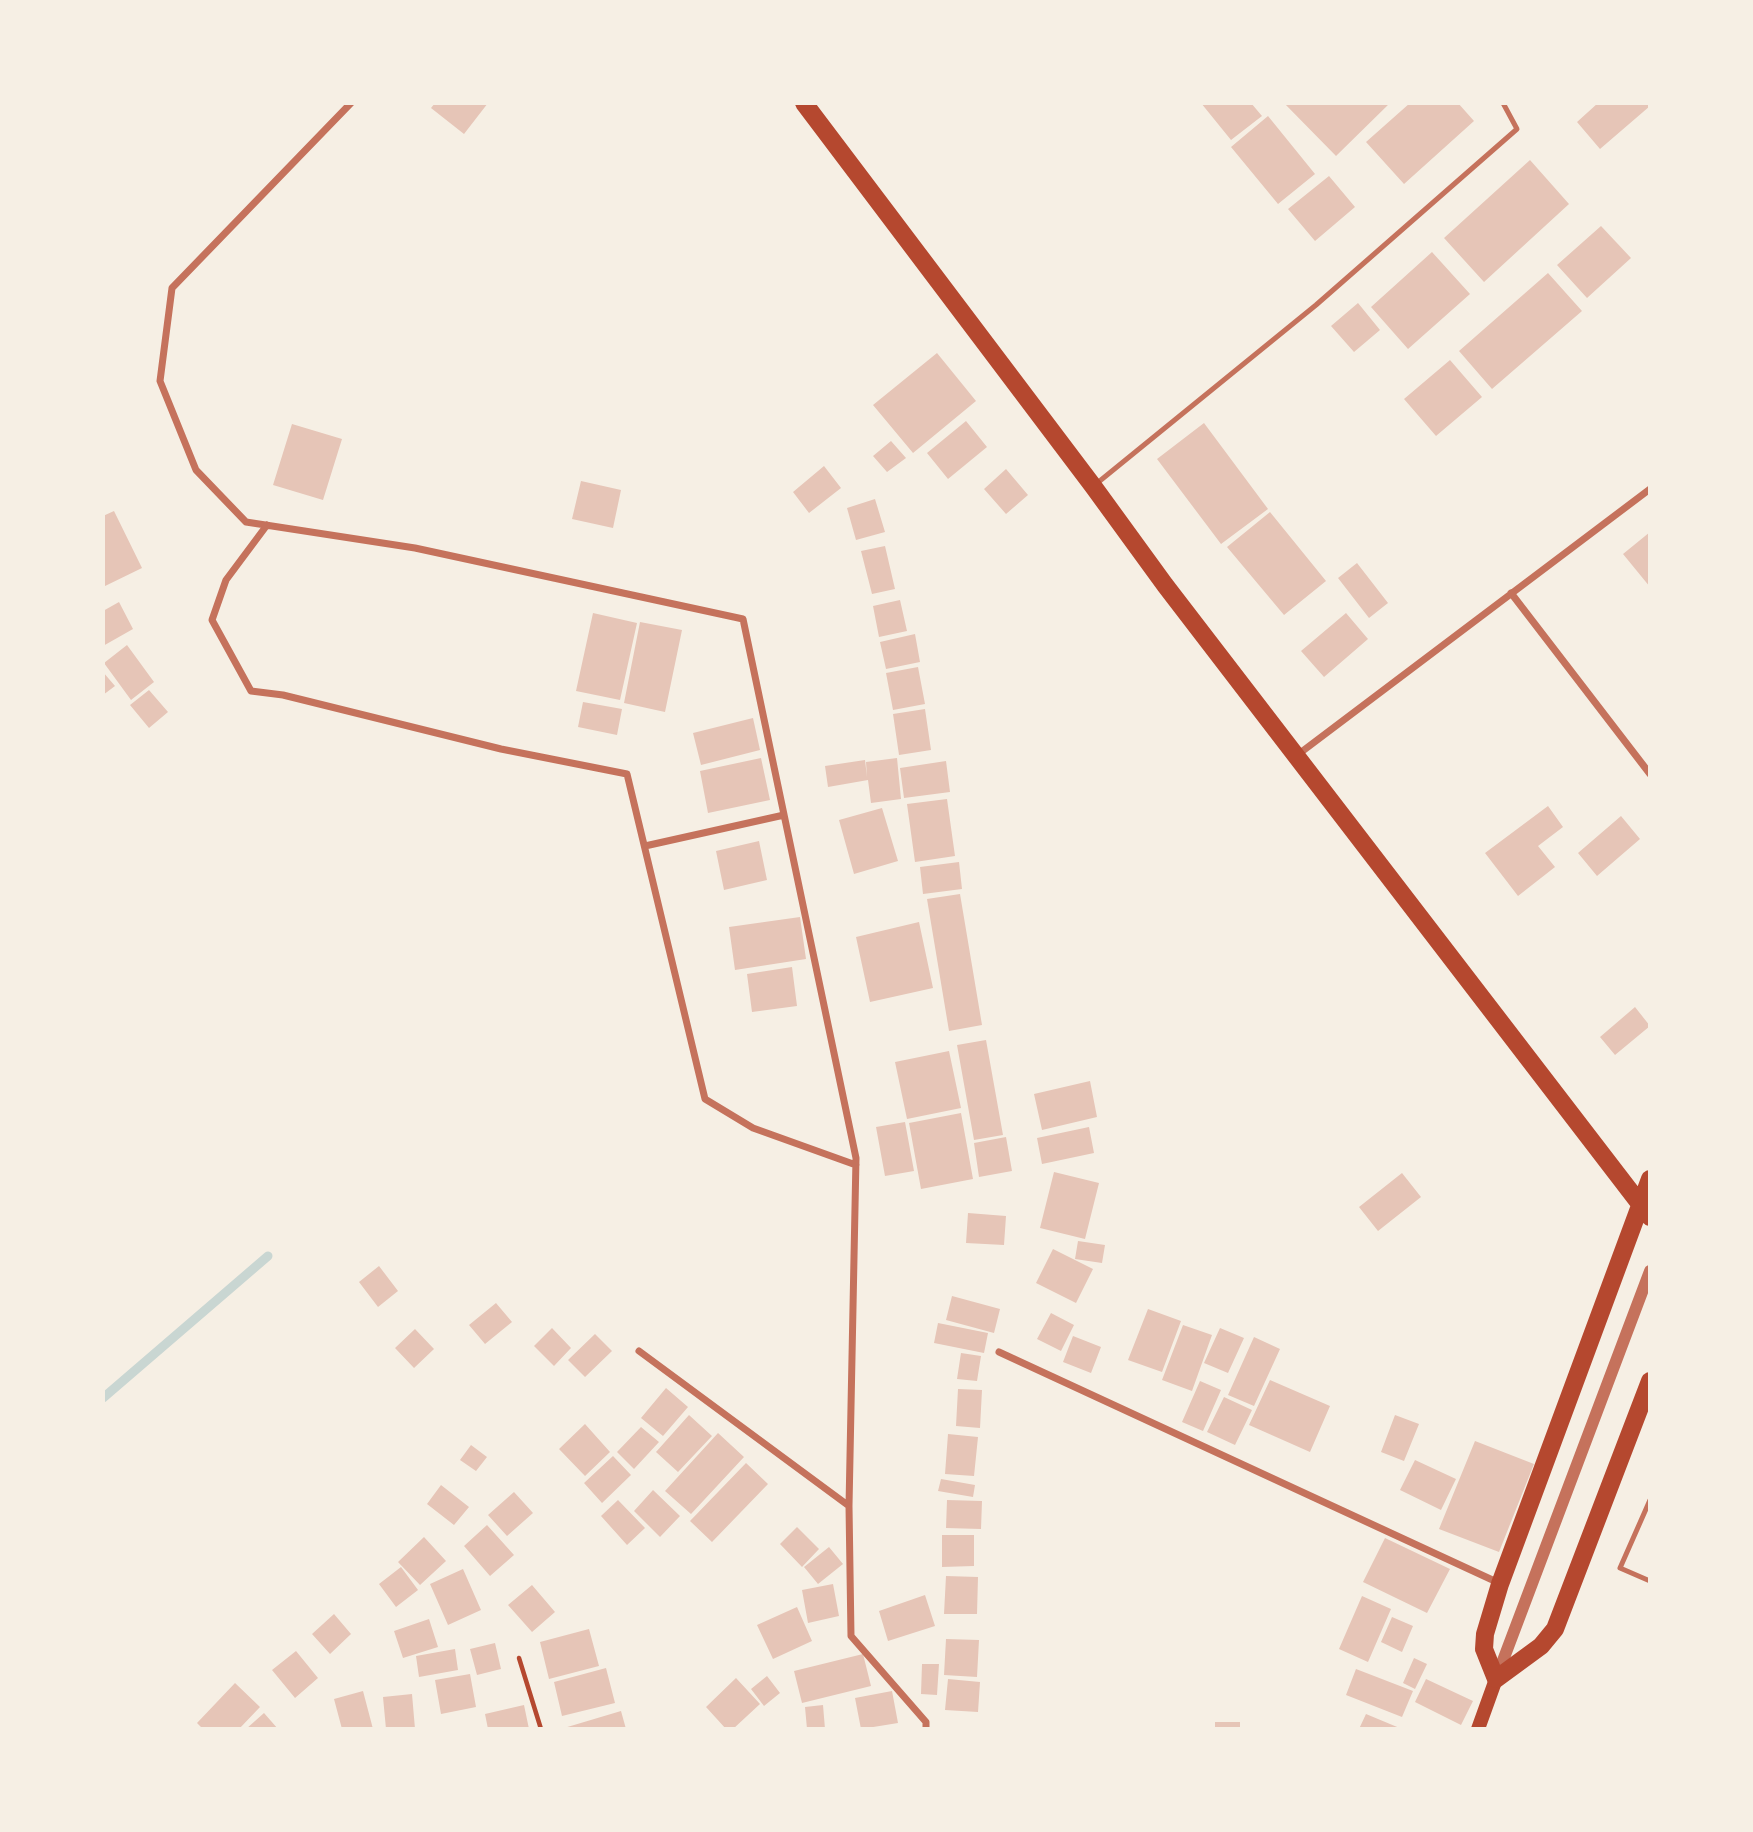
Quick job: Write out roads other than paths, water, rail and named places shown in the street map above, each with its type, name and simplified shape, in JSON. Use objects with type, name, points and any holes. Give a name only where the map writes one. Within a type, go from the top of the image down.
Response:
[{"type":"main road","points":[[804,103],[1165,585],[1645,1212]]},
{"type":"main road","points":[[1496,1679],[1484,1649],[1484,1642],[1500,1584],[1645,1212],[1650,1180]]},
{"type":"main road","points":[[1478,1729],[1496,1679],[1541,1646],[1555,1629],[1650,1381]]},
{"type":"street","points":[[351,103],[172,288],[160,381],[196,470],[246,523],[415,548],[743,620],[856,1165],[849,1506],[851,1636],[926,1722],[926,1729]]},
{"type":"street","points":[[1296,756],[1650,489]]},
{"type":"street","points":[[267,525],[226,580],[212,620],[251,691],[283,695],[501,749],[627,774],[705,1099],[753,1128],[856,1165]]},
{"type":"street","points":[[1511,593],[1650,774]]},
{"type":"street","points":[[645,846],[784,815]]},
{"type":"street","points":[[1496,1679],[1650,1271]]},
{"type":"street","points":[[639,1351],[849,1506]]},
{"type":"street","points":[[999,1352],[1500,1584]]},
{"type":"lane","points":[[1093,486],[1316,305],[1517,129],[1503,103]]},
{"type":"lane","points":[[1650,1500],[1620,1568],[1650,1581]]},
{"type":"waterway","points":[[103,1398],[268,1256]]}]
